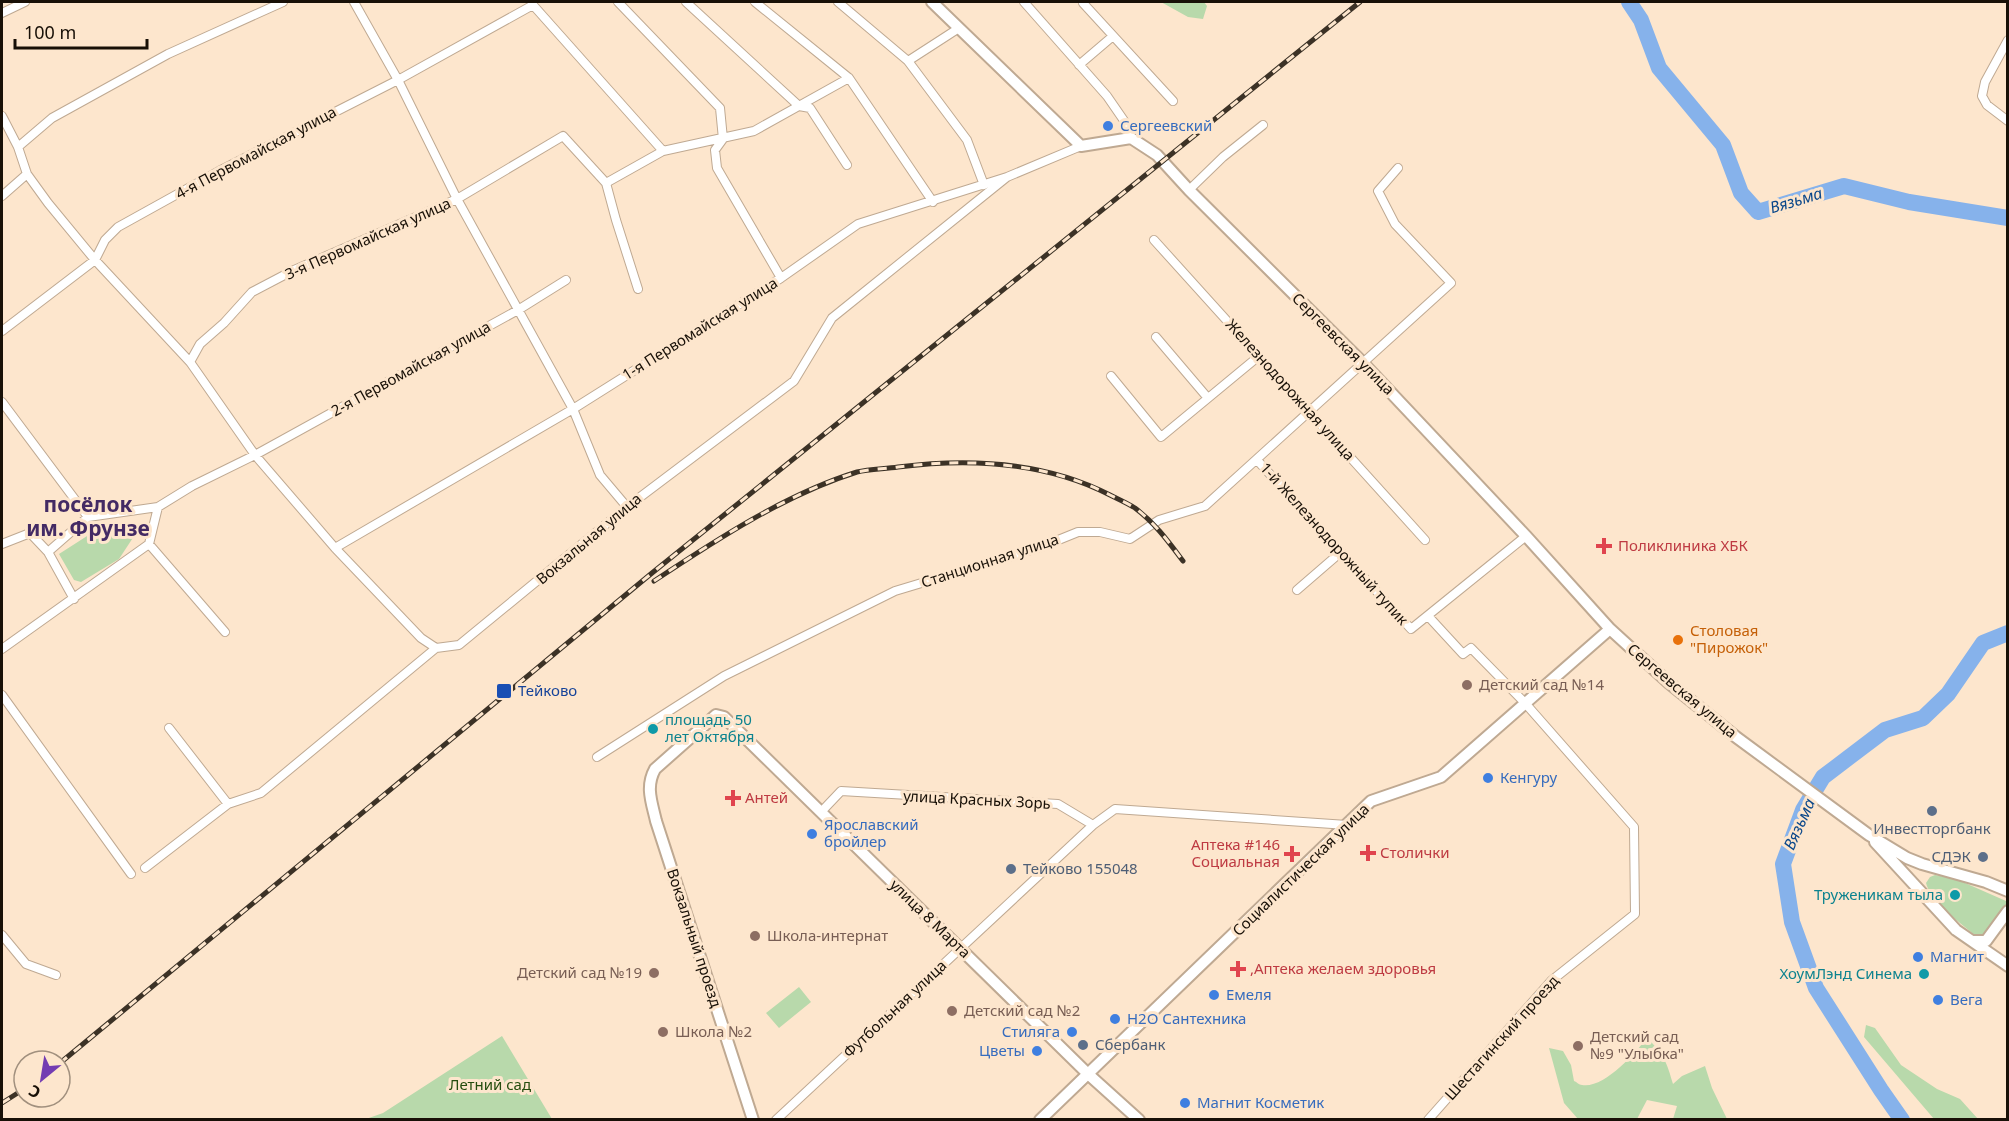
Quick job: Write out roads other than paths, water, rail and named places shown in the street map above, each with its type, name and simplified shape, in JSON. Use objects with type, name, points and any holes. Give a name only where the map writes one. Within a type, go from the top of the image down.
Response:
[{"type":"street","points":[[2,13],[25,2]]},
{"type":"street","points":[[18,147],[52,118],[168,54],[283,2]]},
{"type":"street","points":[[354,2],[398,80],[457,199],[573,409],[600,475],[627,507]]},
{"type":"street","points":[[618,2],[720,108],[723,139],[715,150],[717,168],[781,278]]},
{"type":"street","points":[[686,2],[799,106],[810,108],[848,165]]},
{"type":"street","points":[[755,2],[849,78],[933,202]]},
{"type":"street","points":[[838,2],[908,61],[967,140],[984,185]]},
{"type":"street","points":[[932,2],[1081,146],[1131,138],[1127,125],[1107,96],[1024,2]]},
{"type":"street","points":[[1083,3],[1173,101]]},
{"type":"street","name":"4-я Первомайская улица","points":[[2,331],[95,260],[105,240],[118,226],[219,171],[398,80],[533,5],[663,151]]},
{"type":"street","points":[[908,61],[959,28]]},
{"type":"street","points":[[1079,65],[1113,36]]},
{"type":"street","points":[[2007,40],[1985,82],[1982,96],[1987,105],[2007,121]]},
{"type":"street","points":[[638,289],[606,183],[663,151],[754,131],[849,78]]},
{"type":"street","points":[[2,116],[18,147],[27,174],[48,203],[95,260],[190,362],[255,455],[335,548],[421,639],[436,648]]},
{"type":"street","points":[[1189,190],[1223,157],[1263,125]]},
{"type":"street","name":"3-я Первомайская улица","points":[[190,362],[200,344],[224,323],[252,292],[294,270],[457,199],[563,136],[606,183]]},
{"type":"street","name":"Сергеевская улица","points":[[1131,138],[1157,156],[1363,363],[1610,629],[1669,683],[1736,737],[1869,835]]},
{"type":"street","name":"1-я Первомайская улица","points":[[335,548],[573,409],[781,278],[858,224],[1007,177],[1081,146]]},
{"type":"street","name":"Станционная улица","points":[[597,757],[724,676],[895,591],[1041,547],[1078,532],[1100,532],[1130,538],[1159,520],[1205,506],[1451,283],[1395,224],[1378,191],[1398,168]]},
{"type":"street","points":[[2,196],[27,174]]},
{"type":"street","name":"Вокзальная улица","points":[[145,868],[228,804],[261,793],[436,648],[459,645],[627,507],[794,381],[832,318],[1007,177]]},
{"type":"street","name":"Железнодорожная улица","points":[[1154,240],[1425,540]]},
{"type":"street","name":"2-я Первомайская улица","points":[[158,507],[192,486],[255,455],[518,310],[566,280]]},
{"type":"street","points":[[1156,337],[1207,397]]},
{"type":"street","points":[[1111,376],[1161,437],[1259,356]]},
{"type":"street","points":[[2,402],[88,517]]},
{"type":"street","name":"1-й Железнодорожный тупик","points":[[1257,460],[1412,629],[1428,616]]},
{"type":"street","points":[[2,649],[149,544],[158,507],[88,517],[48,552]]},
{"type":"street","points":[[2,544],[30,533],[48,552],[74,599]]},
{"type":"street","points":[[1525,703],[1472,648],[1463,654],[1428,616],[1526,536]]},
{"type":"street","points":[[149,544],[225,632]]},
{"type":"street","points":[[1297,590],[1341,552]]},
{"type":"street","name":"Социалистическая улица","points":[[1040,1119],[1371,801],[1441,777],[1610,629]]},
{"type":"street","points":[[2,695],[131,874]]},
{"type":"street","name":"Шестагинский проезд","points":[[1428,1119],[1551,981],[1635,914],[1635,827],[1525,703]]},
{"type":"street","name":"улица 8 Марта","points":[[649,790],[651,776],[655,769],[712,717],[716,715],[724,717],[1088,1074],[1139,1119]]},
{"type":"street","points":[[169,728],[228,804]]},
{"type":"street","name":"Вокзальный проезд","points":[[649,790],[656,821],[753,1119]]},
{"type":"street","name":"улица Красных Зорь","points":[[821,812],[841,791],[1058,804],[1093,825]]},
{"type":"street","points":[[1093,825],[1115,809],[1347,825]]},
{"type":"street","name":"Футбольная улица","points":[[777,1119],[1093,825]]},
{"type":"street","points":[[1869,835],[1907,858],[1986,882],[2007,891]]},
{"type":"street","points":[[1869,835],[1956,930],[2007,966]]},
{"type":"street","points":[[1912,884],[1914,873],[1922,864]]},
{"type":"street","points":[[1972,941],[1986,941],[2007,911]]},
{"type":"street","points":[[2,935],[26,964],[56,975]]},
{"type":"waterway","name":"Вязьма","points":[[1629,2],[1641,20],[1659,68],[1723,145],[1741,193],[1758,212],[1844,186],[1909,202],[2008,218]]},
{"type":"waterway","name":"Вязьма","points":[[1902,1120],[1816,988],[1792,922],[1783,864],[1803,810],[1823,777],[1885,730],[1923,718],[1948,694],[1983,643],[2008,633]]},
{"type":"railway","points":[[72,1053],[652,573],[1360,2]]},
{"type":"railway","points":[[654,581],[752,519],[830,481],[867,470],[925,464],[1007,465],[1060,475],[1085,484],[1135,508],[1155,526],[1183,561]]},
{"type":"railway","points":[[2,1103],[12,1097]]},
{"type":"place","name":"Сергеевский","points":[[1108,126]]},
{"type":"place","name":"Поликлиника ХБК","points":[[1604,546]]},
{"type":"place","name":"Столовая \"Пирожок\"","points":[[1678,640]]},
{"type":"place","name":"Детский сад №14","points":[[1467,685]]},
{"type":"place","name":"Тейково","points":[[504,691]]},
{"type":"place","name":"площадь 50 лет Октября","points":[[653,729]]},
{"type":"place","name":"Кенгуру","points":[[1488,778]]},
{"type":"place","name":"Антей","points":[[733,798]]},
{"type":"place","name":"Инвестторгбанк","points":[[1932,811]]},
{"type":"place","name":"Ярославский бройлер","points":[[812,834]]},
{"type":"place","name":"Столички","points":[[1368,853]]},
{"type":"place","name":"Аптека #146 Социальная","points":[[1292,854]]},
{"type":"place","name":"СДЭК","points":[[1983,857]]},
{"type":"place","name":"Тейково 155048","points":[[1011,869]]},
{"type":"place","name":"Труженикам тыла","points":[[1955,895]]},
{"type":"place","name":"Школа-интернат","points":[[755,936]]},
{"type":"place","name":"Магнит","points":[[1918,957]]},
{"type":"place","name":",Аптека желаем здоровья","points":[[1238,969]]},
{"type":"place","name":"Детский сад №19","points":[[654,973]]},
{"type":"place","name":"ХоумЛэнд Синема","points":[[1924,974]]},
{"type":"place","name":"Емеля","points":[[1214,995]]},
{"type":"place","name":"Вега","points":[[1938,1000]]},
{"type":"place","name":"Детский сад №2","points":[[952,1011]]},
{"type":"place","name":"H2O Сантехника","points":[[1115,1019]]},
{"type":"place","name":"Школа №2","points":[[663,1032]]},
{"type":"place","name":"Стиляга","points":[[1072,1032]]},
{"type":"place","name":"Сбербанк","points":[[1083,1045]]},
{"type":"place","name":"Детский сад №9 \"Улыбка\"","points":[[1578,1046]]},
{"type":"place","name":"Цветы","points":[[1037,1051]]},
{"type":"place","name":"Магнит Косметик","points":[[1185,1103]]},
{"type":"district","name":"посёлок им. Фрунзе","points":[[88,517]]},
{"type":"park label","name":"Летний сад","points":[[490,1085]]}]
